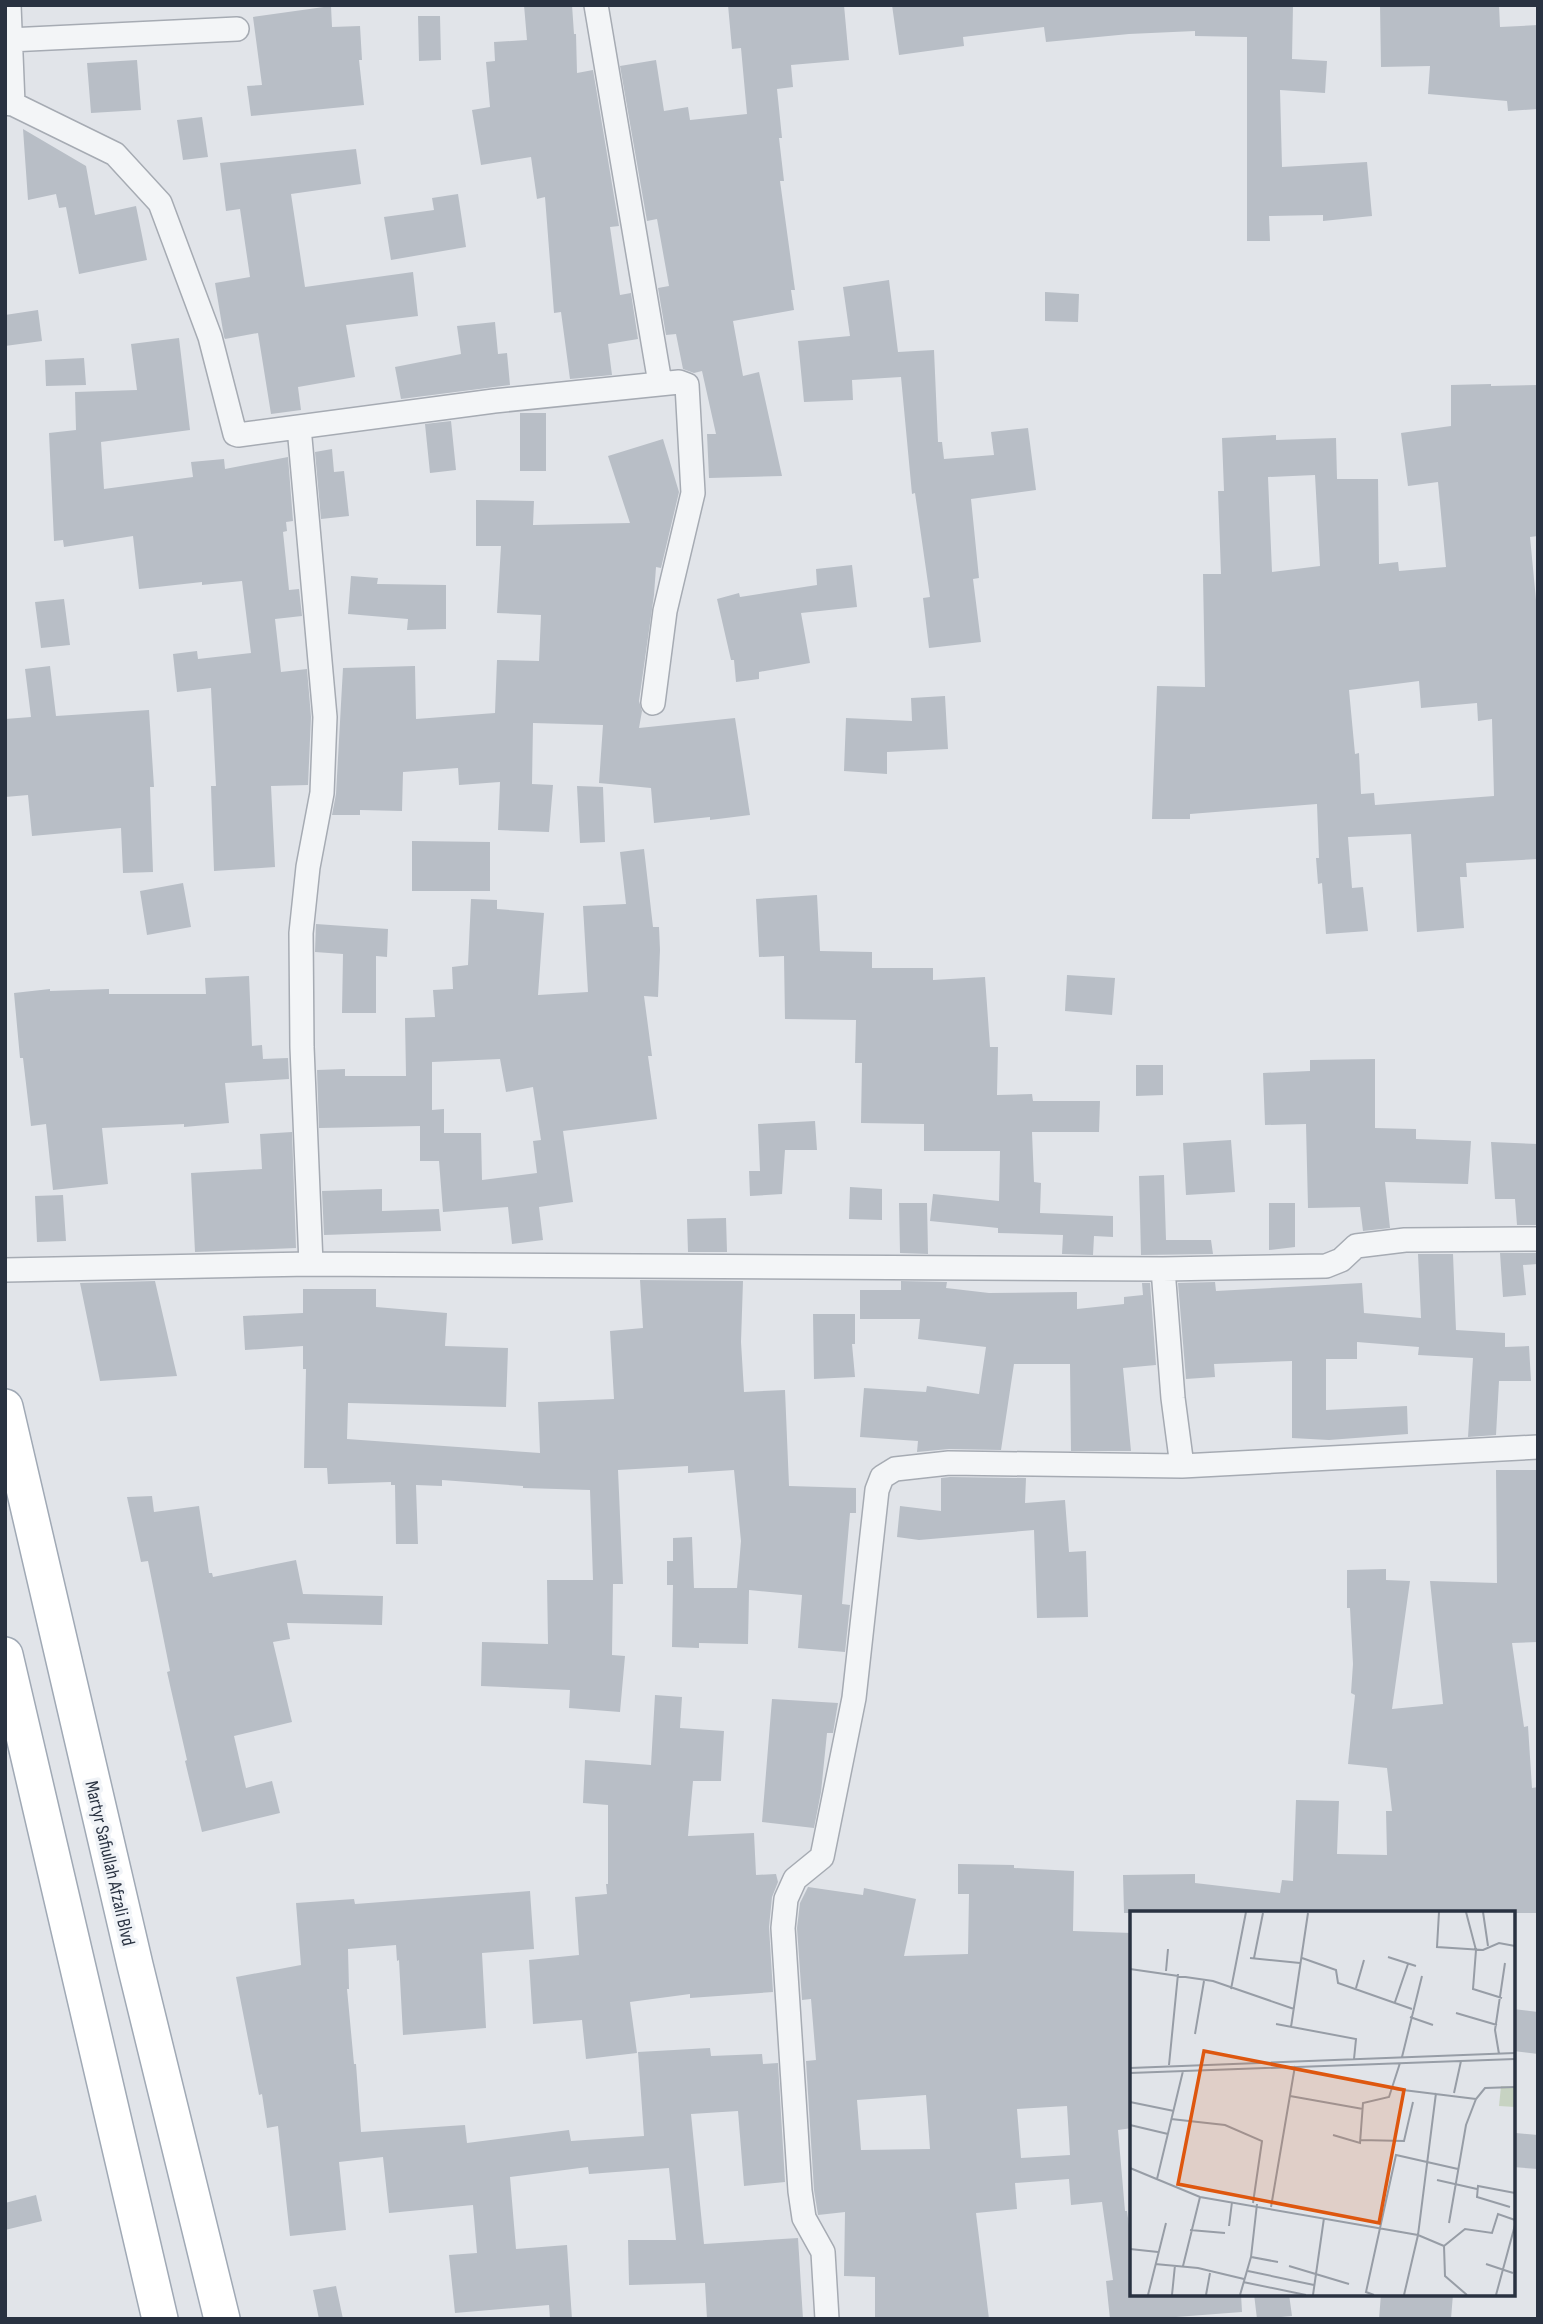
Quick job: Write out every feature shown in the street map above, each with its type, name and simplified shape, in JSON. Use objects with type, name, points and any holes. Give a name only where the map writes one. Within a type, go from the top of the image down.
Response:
[{"type":"main road","name":"Martyr Safiullah Afzali Blvd","points":[[5,1406],[135,1965],[222,2319]]},
{"type":"main road","points":[[5,1655],[160,2319]]},
{"type":"main road","points":[[80,1974],[135,1965]]},
{"type":"street","points":[[9,5],[9,104],[115,154],[160,203],[210,337],[235,434],[660,383],[679,382],[687,385],[693,493],[665,611],[653,703]]},
{"type":"street","points":[[596,5],[660,383]]},
{"type":"street","points":[[9,40],[237,29]]},
{"type":"street","points":[[299,427],[325,717],[322,793],[308,867],[301,933],[311,1264]]},
{"type":"street","points":[[5,1270],[311,1264],[1163,1269],[1326,1266],[1341,1260],[1356,1246],[1405,1240],[1538,1239]]},
{"type":"street","points":[[1163,1269],[1173,1398],[1182,1466]]},
{"type":"street","points":[[827,2319],[823,2252],[804,2218],[800,2191],[783,1928],[786,1899],[795,1879],[822,1857],[854,1698],[877,1490],[882,1477],[895,1469],[949,1463],[1182,1466],[1538,1447]]},
{"type":"building","points":[[524,5],[572,5],[577,73],[593,70],[619,226],[610,227],[620,295],[631,293],[638,339],[608,344],[612,375],[570,379],[561,312],[554,313],[545,197],[537,199],[531,157],[481,165],[472,110],[490,107],[486,62],[495,61],[494,42],[527,40]]},
{"type":"building","points":[[728,5],[844,5],[849,60],[791,65],[793,87],[777,89],[784,181],[780,181],[795,290],[791,290],[794,310],[733,321],[743,376],[759,372],[782,476],[709,478],[707,434],[716,434],[702,371],[694,373],[683,369],[676,334],[666,335],[658,288],[669,286],[657,219],[647,221],[620,66],[656,60],[664,111],[688,107],[690,120],[747,114],[741,48],[732,49]]},
{"type":"building","points":[[892,5],[1293,5],[1292,59],[1327,61],[1325,93],[1280,90],[1282,167],[1367,162],[1372,216],[1323,221],[1323,215],[1269,216],[1270,241],[1247,241],[1247,37],[1195,36],[1195,31],[1046,42],[1044,27],[963,37],[964,46],[899,55]]},
{"type":"building","points":[[1380,5],[1499,5],[1500,27],[1538,25],[1538,109],[1508,111],[1507,101],[1428,94],[1430,66],[1381,67]]},
{"type":"building","points":[[331,6],[332,27],[360,26],[362,60],[359,60],[364,105],[251,116],[247,86],[262,85],[253,17]]},
{"type":"building","points":[[418,16],[440,16],[441,60],[419,61]]},
{"type":"building","points":[[137,60],[141,110],[91,113],[87,63]]},
{"type":"building","points":[[202,117],[208,157],[183,160],[177,120]]},
{"type":"building","points":[[23,129],[86,166],[95,215],[136,206],[147,260],[79,274],[66,207],[59,208],[56,194],[28,200]]},
{"type":"building","points":[[356,149],[361,184],[291,194],[305,287],[413,272],[418,316],[346,325],[355,377],[298,387],[301,410],[271,414],[258,333],[225,339],[224,337],[215,283],[250,277],[240,209],[226,211],[220,163]]},
{"type":"building","points":[[458,194],[466,247],[391,260],[384,217],[434,210],[432,198]]},
{"type":"building","points":[[889,280],[898,352],[934,350],[938,442],[942,442],[944,459],[994,455],[991,432],[1028,428],[1036,490],[971,499],[979,578],[973,579],[981,642],[929,648],[923,598],[930,597],[915,493],[912,494],[901,377],[852,380],[853,400],[804,402],[798,341],[850,336],[843,287]]},
{"type":"building","points":[[1045,292],[1079,294],[1078,322],[1045,321]]},
{"type":"building","points":[[38,310],[42,341],[5,346],[5,315]]},
{"type":"building","points":[[495,322],[498,354],[507,353],[510,385],[401,399],[395,367],[461,354],[457,326]]},
{"type":"building","points":[[179,338],[190,430],[101,442],[104,489],[193,477],[191,462],[224,459],[225,469],[288,457],[293,521],[286,522],[287,531],[283,532],[289,590],[299,589],[302,616],[275,619],[281,672],[307,669],[311,717],[308,785],[271,786],[275,867],[214,871],[211,786],[216,786],[211,688],[177,692],[173,654],[197,651],[198,659],[251,653],[242,581],[202,585],[202,582],[139,589],[133,536],[64,547],[63,540],[54,541],[49,433],[76,430],[75,392],[137,390],[131,344]]},
{"type":"building","points":[[84,358],[86,385],[46,386],[45,360]]},
{"type":"building","points":[[1451,385],[1538,385],[1538,536],[1530,537],[1538,621],[1538,859],[1466,863],[1467,877],[1460,877],[1464,928],[1417,932],[1411,834],[1348,837],[1352,888],[1363,887],[1368,931],[1326,934],[1322,883],[1318,884],[1316,858],[1319,858],[1317,804],[1190,814],[1190,819],[1152,819],[1157,686],[1205,687],[1203,574],[1221,574],[1218,491],[1224,491],[1222,438],[1276,435],[1276,440],[1336,438],[1337,479],[1378,479],[1379,564],[1398,562],[1399,571],[1446,567],[1438,482],[1408,486],[1401,433],[1451,426]],"holes":[[[1315,475],[1320,566],[1272,572],[1268,477]],[[1419,681],[1421,708],[1477,703],[1478,721],[1492,719],[1494,796],[1375,805],[1374,793],[1361,794],[1359,753],[1355,754],[1349,690]]]},
{"type":"building","points":[[520,413],[546,413],[546,471],[520,471]]},
{"type":"building","points":[[451,421],[456,470],[430,473],[425,424]]},
{"type":"building","points":[[663,439],[679,492],[661,568],[656,567],[639,701],[642,711],[639,728],[735,718],[750,815],[654,823],[651,788],[599,783],[603,725],[533,723],[532,784],[553,785],[549,832],[498,830],[500,782],[459,785],[458,768],[403,772],[402,811],[360,810],[360,815],[332,815],[336,794],[343,668],[415,666],[416,719],[495,713],[497,660],[539,661],[541,615],[497,613],[501,546],[476,546],[476,500],[534,501],[533,525],[630,523],[608,456]]},
{"type":"building","points":[[332,449],[334,472],[344,471],[349,516],[321,519],[315,452]]},
{"type":"building","points":[[852,565],[857,607],[801,613],[810,663],[759,672],[759,679],[736,682],[734,660],[731,660],[717,599],[739,593],[740,597],[817,585],[816,569]]},
{"type":"building","points":[[351,576],[378,578],[377,584],[446,585],[446,629],[407,630],[408,619],[348,614]]},
{"type":"building","points":[[64,599],[70,645],[41,648],[35,602]]},
{"type":"building","points":[[50,666],[56,716],[149,710],[154,787],[150,787],[153,872],[123,873],[121,828],[32,836],[28,795],[5,797],[5,719],[31,717],[25,669]]},
{"type":"building","points":[[945,696],[948,749],[887,752],[887,774],[844,771],[846,718],[912,721],[911,698]]},
{"type":"building","points":[[577,786],[603,787],[605,842],[580,843]]},
{"type":"building","points":[[412,841],[490,842],[490,891],[412,891]]},
{"type":"building","points":[[644,849],[653,927],[659,927],[658,997],[644,996],[652,1056],[648,1056],[657,1119],[563,1131],[573,1202],[539,1207],[543,1240],[512,1244],[508,1207],[443,1212],[439,1161],[420,1161],[420,1126],[319,1128],[317,1070],[345,1069],[345,1076],[406,1076],[405,1018],[435,1017],[433,990],[453,989],[452,967],[468,965],[471,899],[497,900],[497,909],[544,913],[538,995],[588,992],[583,906],[626,904],[620,852]],"holes":[[[500,1059],[506,1092],[533,1087],[541,1140],[533,1141],[537,1173],[482,1180],[481,1133],[444,1133],[444,1109],[432,1110],[432,1062]]]},
{"type":"building","points":[[183,883],[191,927],[147,935],[140,891]]},
{"type":"building","points":[[817,895],[820,951],[872,952],[872,968],[933,968],[933,980],[985,977],[990,1047],[998,1047],[997,1095],[1032,1094],[1033,1101],[1100,1101],[1099,1132],[1032,1132],[1034,1182],[1041,1183],[1040,1213],[1113,1216],[1113,1237],[1094,1236],[1093,1255],[1062,1254],[1063,1235],[998,1233],[998,1228],[930,1221],[933,1194],[999,1201],[1000,1151],[924,1151],[924,1124],[861,1123],[862,1063],[855,1063],[856,1020],[785,1019],[784,956],[759,957],[756,899]]},
{"type":"building","points":[[316,924],[388,929],[387,957],[376,956],[376,1013],[342,1013],[343,954],[315,952]]},
{"type":"building","points":[[1067,975],[1115,978],[1112,1015],[1065,1011]]},
{"type":"building","points":[[249,976],[252,1046],[262,1045],[263,1059],[288,1058],[289,1079],[225,1083],[229,1123],[184,1127],[184,1124],[102,1128],[108,1184],[53,1190],[46,1124],[31,1126],[23,1058],[20,1058],[14,993],[50,989],[109,989],[109,994],[206,994],[205,978]]},
{"type":"building","points":[[1375,1059],[1375,1128],[1416,1129],[1416,1139],[1471,1141],[1468,1184],[1385,1182],[1390,1228],[1363,1231],[1360,1207],[1308,1208],[1306,1124],[1265,1125],[1263,1073],[1310,1071],[1310,1060]]},
{"type":"building","points":[[1136,1065],[1163,1065],[1163,1095],[1136,1096]]},
{"type":"building","points":[[815,1121],[817,1150],[785,1150],[782,1194],[750,1196],[749,1171],[760,1171],[758,1124]]},
{"type":"building","points":[[292,1132],[296,1248],[195,1252],[191,1173],[262,1169],[260,1134]]},
{"type":"building","points":[[1231,1140],[1235,1192],[1186,1195],[1183,1143]]},
{"type":"building","points":[[1491,1142],[1538,1144],[1538,1225],[1517,1225],[1515,1199],[1495,1199]]},
{"type":"building","points":[[1164,1175],[1166,1240],[1211,1240],[1213,1254],[1141,1255],[1139,1176]]},
{"type":"building","points":[[850,1187],[882,1189],[882,1220],[849,1219]]},
{"type":"building","points":[[382,1189],[382,1211],[439,1209],[441,1231],[324,1235],[322,1191]]},
{"type":"building","points":[[63,1195],[66,1241],[37,1242],[35,1196]]},
{"type":"building","points":[[899,1203],[927,1203],[928,1254],[900,1253]]},
{"type":"building","points":[[1269,1203],[1295,1203],[1295,1247],[1269,1250]]},
{"type":"building","points":[[726,1218],[727,1252],[688,1252],[687,1219]]},
{"type":"building","points":[[1500,1253],[1538,1253],[1538,1264],[1523,1265],[1526,1295],[1503,1297]]},
{"type":"building","points":[[1418,1254],[1453,1254],[1456,1330],[1505,1333],[1505,1347],[1529,1346],[1531,1381],[1499,1381],[1496,1435],[1468,1437],[1473,1358],[1418,1355],[1419,1347],[1357,1342],[1357,1359],[1326,1359],[1326,1410],[1407,1406],[1408,1434],[1329,1440],[1292,1438],[1292,1361],[1214,1364],[1215,1377],[1186,1379],[1178,1283],[1215,1282],[1216,1291],[1362,1283],[1364,1313],[1421,1318]]},
{"type":"building","points":[[640,1280],[743,1281],[741,1342],[744,1392],[785,1390],[789,1486],[856,1488],[856,1513],[850,1513],[842,1604],[850,1605],[845,1652],[798,1648],[802,1595],[749,1590],[748,1644],[699,1643],[699,1648],[672,1647],[673,1585],[667,1585],[667,1561],[673,1561],[673,1538],[692,1537],[694,1588],[737,1588],[741,1541],[734,1470],[688,1473],[688,1466],[618,1470],[623,1584],[613,1584],[612,1655],[625,1656],[620,1712],[569,1708],[570,1690],[481,1686],[482,1642],[548,1644],[547,1580],[593,1580],[590,1490],[523,1488],[442,1480],[442,1486],[416,1485],[418,1544],[396,1544],[395,1485],[391,1485],[391,1482],[328,1484],[327,1468],[304,1468],[306,1369],[303,1369],[303,1346],[245,1350],[243,1316],[303,1313],[303,1289],[376,1289],[376,1307],[447,1313],[445,1346],[508,1348],[506,1407],[348,1403],[347,1439],[540,1453],[538,1402],[614,1399],[610,1331],[643,1328]]},
{"type":"building","points":[[155,1281],[177,1376],[100,1381],[80,1283]]},
{"type":"building","points":[[901,1281],[947,1282],[946,1288],[989,1293],[1077,1292],[1077,1309],[1124,1304],[1124,1297],[1143,1295],[1142,1283],[1150,1283],[1156,1365],[1123,1368],[1131,1451],[1071,1451],[1070,1364],[1014,1364],[1001,1450],[949,1449],[917,1452],[918,1441],[860,1437],[864,1388],[926,1392],[927,1386],[979,1394],[986,1347],[918,1339],[920,1319],[860,1319],[860,1290],[901,1290]]},
{"type":"building","points":[[813,1314],[855,1314],[855,1344],[852,1344],[855,1377],[814,1379]]},
{"type":"building","points":[[1496,1470],[1538,1470],[1538,1642],[1512,1643],[1524,1727],[1528,1726],[1532,1788],[1538,1787],[1538,1913],[1124,1913],[1123,1875],[1195,1874],[1195,1883],[1280,1893],[1282,1880],[1293,1881],[1296,1800],[1339,1801],[1337,1854],[1387,1855],[1386,1811],[1392,1811],[1387,1768],[1348,1764],[1355,1695],[1351,1693],[1353,1664],[1350,1608],[1347,1608],[1347,1570],[1386,1569],[1386,1580],[1410,1581],[1392,1709],[1443,1704],[1430,1581],[1497,1583]]},
{"type":"building","points":[[941,1478],[1026,1478],[1025,1503],[1065,1500],[1069,1552],[1086,1551],[1088,1617],[1037,1618],[1034,1530],[919,1540],[897,1537],[900,1506],[941,1511]]},
{"type":"building","points":[[152,1496],[154,1512],[199,1506],[209,1573],[212,1573],[213,1577],[296,1560],[303,1594],[383,1596],[382,1625],[287,1623],[290,1639],[273,1642],[292,1722],[234,1736],[246,1788],[272,1781],[280,1813],[202,1832],[167,1672],[170,1671],[148,1561],[141,1562],[127,1497]]},
{"type":"building","points":[[655,1695],[682,1697],[680,1728],[724,1731],[721,1781],[693,1781],[688,1836],[754,1833],[756,1875],[776,1874],[778,1882],[772,1897],[769,1927],[773,1992],[690,1998],[690,1994],[630,2002],[637,2053],[586,2059],[582,2020],[533,2024],[529,1960],[579,1955],[575,1897],[607,1894],[608,1884],[608,1805],[583,1803],[585,1760],[651,1765]]},
{"type":"building","points":[[772,1699],[838,1703],[833,1733],[827,1733],[814,1828],[762,1822]]},
{"type":"building","points":[[958,1864],[1014,1865],[1014,1868],[1074,1871],[1073,1931],[1130,1933],[1130,2128],[1118,2130],[1125,2211],[1130,2233],[1130,2296],[1241,2296],[1242,2312],[1176,2319],[1110,2319],[1106,2281],[1113,2280],[1102,2202],[1071,2205],[1069,2179],[1015,2183],[1017,2209],[976,2213],[989,2319],[875,2319],[875,2277],[844,2276],[845,2212],[818,2215],[814,2190],[806,2061],[816,2060],[811,1999],[802,2000],[797,1928],[800,1903],[808,1887],[863,1895],[864,1888],[916,1899],[904,1956],[968,1954],[969,1894],[958,1894]],"holes":[[[926,2095],[930,2149],[861,2150],[857,2100]],[[1067,2106],[1070,2155],[1021,2158],[1017,2109]]]},
{"type":"building","points":[[530,1891],[534,1949],[482,1953],[486,2028],[403,2035],[396,1945],[348,1949],[347,1989],[361,2132],[465,2125],[467,2143],[569,2130],[571,2141],[644,2136],[638,2052],[710,2048],[711,2056],[762,2054],[763,2064],[778,2063],[785,2182],[744,2186],[738,2111],[691,2114],[704,2244],[798,2238],[803,2319],[707,2319],[705,2283],[629,2285],[628,2240],[676,2240],[669,2168],[589,2174],[588,2167],[510,2177],[516,2249],[567,2245],[572,2319],[550,2319],[549,2305],[455,2313],[449,2255],[477,2253],[473,2205],[389,2213],[383,2157],[339,2162],[346,2230],[290,2236],[278,2126],[267,2128],[236,1977],[301,1965],[296,1903],[354,1899],[355,1904]]},
{"type":"building","points":[[1515,2009],[1538,2012],[1538,2054],[1515,2051]]},
{"type":"building","points":[[1516,2133],[1538,2135],[1538,2169],[1515,2167]]},
{"type":"building","points":[[36,2195],[42,2221],[5,2230],[5,2203]]},
{"type":"building","points":[[336,2286],[343,2319],[319,2319],[313,2290]]},
{"type":"building","points":[[1254,2296],[1289,2296],[1292,2316],[1257,2319]]},
{"type":"building","points":[[1381,2296],[1453,2296],[1451,2319],[1379,2319]]}]
